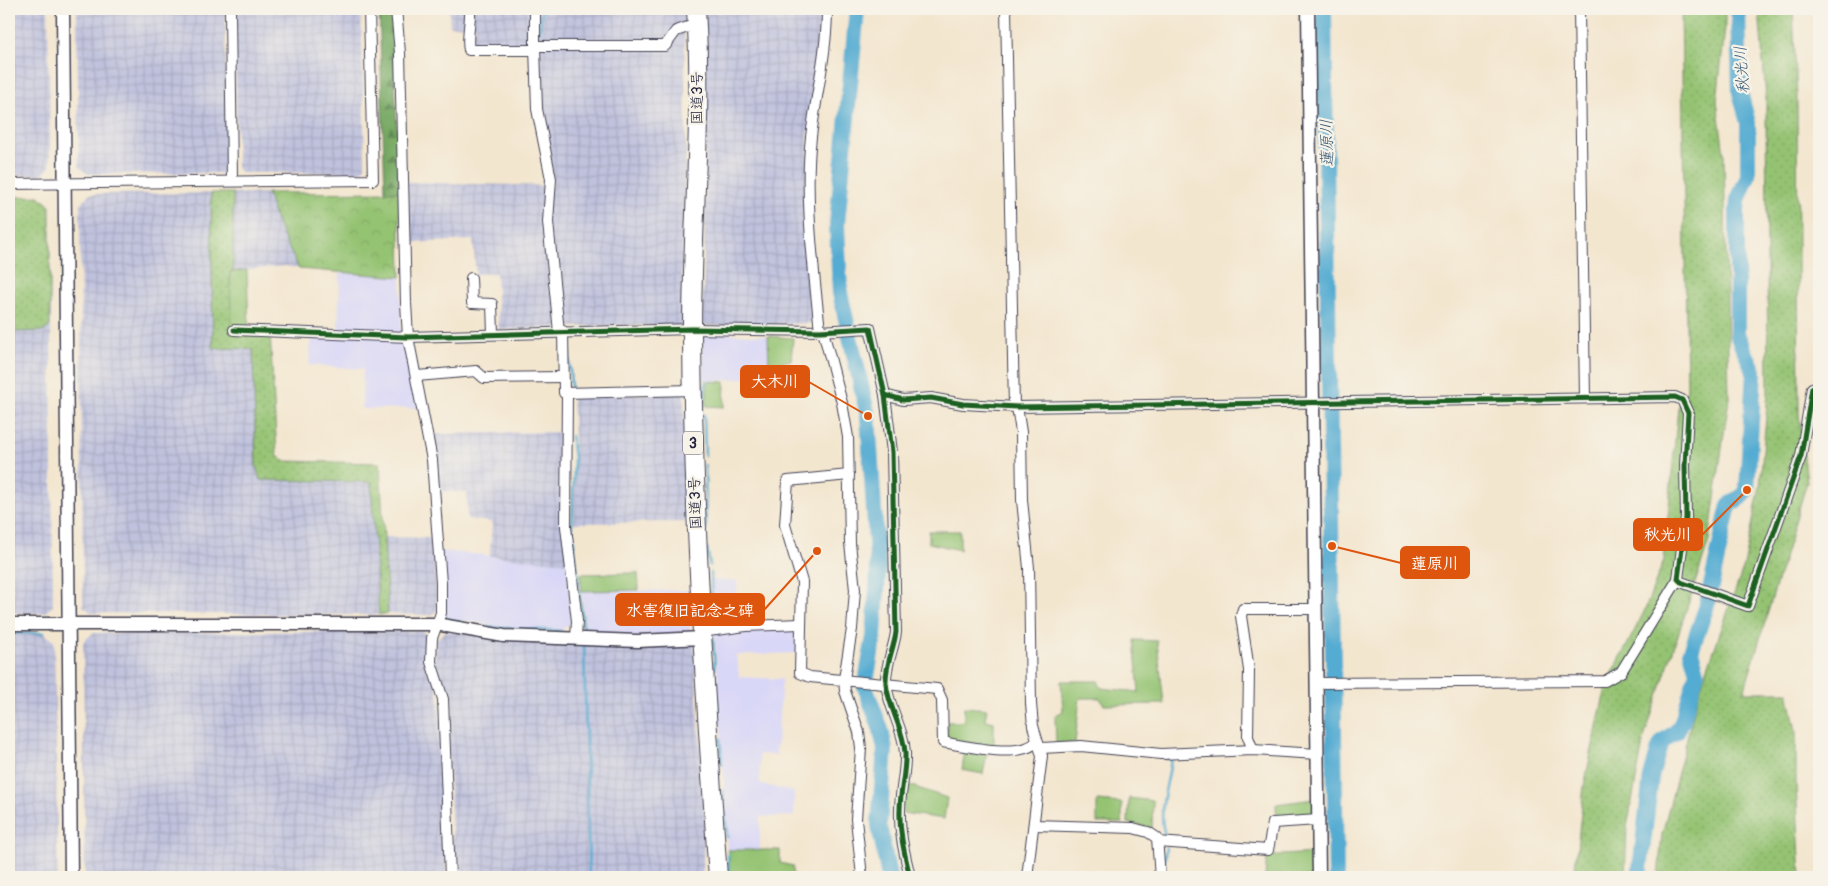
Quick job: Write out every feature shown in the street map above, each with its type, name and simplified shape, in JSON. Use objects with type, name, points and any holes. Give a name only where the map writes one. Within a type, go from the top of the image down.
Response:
[{"type":"highway","name":"国道3号","points":[[696,16],[698,115],[692,329],[695,526],[718,877]]},
{"type":"street","points":[[63,9],[70,877]]},
{"type":"street","points":[[230,9],[232,181]]},
{"type":"street","points":[[9,184],[373,180],[368,9]]},
{"type":"street","points":[[396,9],[400,53],[408,337],[432,460],[441,583],[441,614],[432,638],[431,662],[443,699],[450,877]]},
{"type":"street","points":[[470,9],[471,28],[467,43],[470,50],[665,46],[676,31],[696,16]]},
{"type":"street","points":[[535,9],[537,109],[551,179],[548,222],[561,331],[564,393],[566,393],[566,527],[577,621],[576,639]]},
{"type":"street","points":[[827,9],[826,45],[811,138],[809,195],[822,331],[848,437],[850,543],[855,590],[844,691],[859,732],[861,748],[856,819],[862,877]]},
{"type":"street","points":[[1006,9],[1015,407],[1021,432],[1022,500],[1030,568],[1031,704],[1042,756],[1027,877]]},
{"type":"street","points":[[1308,9],[1319,877]]},
{"type":"street","points":[[1579,9],[1585,398]]},
{"type":"street","points":[[471,278],[472,303],[492,304],[493,334]]},
{"type":"street","points":[[234,330],[408,337],[561,331],[692,329],[822,331],[870,328],[885,395],[892,452],[896,632],[894,646],[889,659],[886,684],[903,738],[906,755],[900,812],[902,840],[910,877]]},
{"type":"street","points":[[417,376],[476,371],[484,378],[564,376]]},
{"type":"street","points":[[1682,581],[1748,606],[1801,456],[1812,388],[1819,386]]},
{"type":"street","points":[[566,393],[693,390]]},
{"type":"street","points":[[885,395],[903,400],[931,398],[963,404],[1015,407],[1675,396],[1682,400],[1688,413],[1685,464],[1686,517],[1682,581],[1621,672],[1605,681],[1317,683]]},
{"type":"street","points":[[849,474],[788,481],[786,525],[802,582],[800,673],[803,676],[937,689],[942,700],[943,742],[963,746],[1002,750],[1027,749],[1039,745],[1081,746],[1161,754],[1253,750],[1318,754]]},
{"type":"street","points":[[1253,750],[1248,737],[1249,670],[1241,616],[1243,609],[1316,609]]},
{"type":"street","points":[[9,624],[436,624],[504,636],[638,641],[701,635],[746,626],[800,624]]},
{"type":"street","points":[[1158,842],[1268,850],[1273,823],[1318,820]]},
{"type":"street","points":[[1034,825],[1133,828],[1148,832],[1157,838],[1160,877]]},
{"type":"shaded area","points":[[9,9],[48,9],[50,167],[41,175],[9,175]]},
{"type":"shaded area","points":[[77,9],[225,9],[227,169],[223,173],[88,174],[79,167]]},
{"type":"shaded area","points":[[235,9],[361,9],[365,167],[360,172],[241,173],[237,167]]},
{"type":"shaded area","points":[[449,9],[684,9],[686,148],[682,262],[683,326],[615,325],[499,330],[496,273],[476,274],[473,240],[408,243],[407,182],[553,186],[541,111],[539,51],[475,47],[471,39],[476,25],[450,26]]},
{"type":"shaded area","points":[[704,9],[824,9],[823,44],[808,135],[814,323],[707,326],[702,323],[706,187]]},
{"type":"shaded area","points":[[211,193],[213,348],[253,348],[256,466],[372,482],[379,615],[92,613],[83,606],[80,205],[89,194]]},
{"type":"shaded area","points":[[233,193],[267,193],[278,226],[299,269],[286,266],[233,271]]},
{"type":"shaded area","points":[[39,196],[50,206],[53,606],[44,613],[9,613],[9,197]]},
{"type":"shaded area","points":[[340,273],[401,277],[401,330],[418,408],[362,409],[363,369],[309,365],[312,335],[338,331]]},
{"type":"shaded area","points":[[703,332],[768,336],[769,365],[762,377],[708,381],[703,377]]},
{"type":"shaded area","points":[[684,393],[685,522],[574,523],[575,457],[572,397]]},
{"type":"shaded area","points":[[564,432],[567,563],[490,556],[492,522],[467,519],[467,492],[438,491],[432,434]]},
{"type":"shaded area","points":[[383,537],[433,538],[437,610],[432,615],[388,614]]},
{"type":"shaded area","points":[[441,551],[567,563],[571,623],[560,631],[506,628],[444,617]]},
{"type":"shaded area","points":[[712,580],[737,581],[737,632],[797,628],[799,653],[737,655],[739,677],[782,679],[776,755],[759,754],[760,784],[794,792],[794,816],[760,817],[760,850],[728,850]]},
{"type":"shaded area","points":[[690,590],[690,635],[638,638],[586,633],[582,591]]},
{"type":"shaded area","points":[[422,631],[428,637],[439,699],[446,877],[85,877],[83,642],[93,633]]},
{"type":"shaded area","points":[[445,631],[694,643],[705,823],[702,877],[454,877],[446,699],[435,664],[436,640]]},
{"type":"shaded area","points":[[9,634],[45,634],[54,641],[58,877],[9,877]]},
{"type":"green space","points":[[379,9],[390,9],[394,44],[399,192],[385,192]]},
{"type":"green space","points":[[1681,9],[1725,9],[1725,28],[1717,101],[1724,154],[1729,398],[1709,541],[1644,738],[1627,827],[1625,877],[1574,877],[1584,786],[1607,684],[1644,612],[1664,560],[1678,408],[1687,390]]},
{"type":"green space","points":[[1759,9],[1793,9],[1797,100],[1799,414],[1807,482],[1744,692],[1788,692],[1796,731],[1796,786],[1801,877],[1658,877],[1662,834],[1699,692],[1744,566],[1760,486],[1768,393],[1766,99]]},
{"type":"green space","points":[[399,192],[401,277],[299,269],[278,226],[267,193]]},
{"type":"green space","points":[[211,193],[233,193],[233,271],[230,272],[232,332],[270,332],[277,455],[284,461],[380,463],[388,614],[379,615],[371,482],[260,480],[256,466],[253,349],[213,348]]},
{"type":"green space","points":[[39,196],[50,206],[50,326],[44,331],[9,332],[9,197]]},
{"type":"green space","points":[[247,270],[249,328],[231,328],[230,272]]},
{"type":"green space","points":[[768,336],[793,338],[791,360],[769,365]]},
{"type":"green space","points":[[708,381],[725,382],[724,407],[706,406]]},
{"type":"green space","points":[[929,531],[960,531],[960,550],[929,543]]},
{"type":"green space","points":[[638,573],[639,590],[582,591],[580,574]]},
{"type":"green space","points":[[1134,640],[1157,641],[1164,704],[1104,705],[1100,698],[1080,698],[1075,743],[1056,743],[1055,716],[1063,711],[1061,681],[1098,681],[1101,688],[1139,692]]},
{"type":"green space","points":[[964,707],[987,709],[985,720],[994,722],[994,746],[948,740],[947,722],[964,722]]},
{"type":"green space","points":[[965,750],[987,754],[983,774],[962,770]]},
{"type":"green space","points":[[903,783],[947,798],[944,819],[903,813]]},
{"type":"green space","points":[[1129,798],[1153,801],[1152,828],[1128,823]]},
{"type":"green space","points":[[1314,799],[1315,818],[1277,822],[1276,804]]},
{"type":"green space","points":[[1097,801],[1122,803],[1122,823],[1097,823]]},
{"type":"green space","points":[[728,850],[780,850],[780,863],[793,866],[793,877],[776,877],[776,874],[757,873],[757,877],[730,877]]},
{"type":"green space","points":[[1314,853],[1315,877],[1265,877],[1267,856]]},
{"type":"waterway","points":[[540,32],[542,9]]},
{"type":"waterway","points":[[857,9],[837,224],[840,293],[868,416],[878,572],[874,637],[865,687],[881,730],[885,749],[879,825],[889,877]]},
{"type":"waterway","name":"蓮原川","points":[[1324,9],[1336,877]]},
{"type":"waterway","name":"秋光川","points":[[1639,877],[1651,777],[1659,748],[1663,741],[1677,731],[1682,722],[1697,672],[1691,651],[1706,608],[1729,505],[1744,495],[1747,490],[1754,371],[1737,335],[1737,210],[1738,200],[1748,176],[1748,123],[1740,92],[1738,9]]},
{"type":"waterway","points":[[568,338],[571,388]]},
{"type":"waterway","points":[[703,404],[706,380]]},
{"type":"waterway","points":[[704,415],[705,456]]},
{"type":"waterway","points":[[571,436],[574,458],[572,526],[584,633]]},
{"type":"waterway","points":[[705,465],[706,530]]},
{"type":"waterway","points":[[707,548],[710,566]]},
{"type":"waterway","points":[[711,573],[712,624]]},
{"type":"waterway","points":[[448,619],[461,622]]},
{"type":"waterway","points":[[487,627],[561,631]]},
{"type":"waterway","points":[[9,633],[44,633]]},
{"type":"waterway","points":[[713,637],[715,669]]},
{"type":"waterway","points":[[584,646],[589,877]]},
{"type":"waterway","points":[[716,680],[719,723]]},
{"type":"waterway","points":[[720,739],[722,765]]},
{"type":"waterway","points":[[1166,759],[1171,759],[1162,809],[1163,828],[1166,838]]},
{"type":"waterway","points":[[723,790],[724,801]]},
{"type":"waterway","points":[[725,813],[727,837]]},
{"type":"waterway","points":[[1164,867],[1166,847]]},
{"type":"waterway","points":[[728,853],[729,877]]},
{"type":"cycle path","points":[[234,330],[408,337],[692,329],[820,331],[870,328],[885,395],[892,452],[896,632],[887,670],[886,683],[887,692],[904,744],[905,760],[900,803],[900,827],[910,877]]},
{"type":"cycle path","points":[[885,395],[903,400],[931,398],[963,404],[1017,407],[1675,397],[1682,400],[1688,413],[1685,465],[1686,517],[1678,579],[1681,582],[1748,606],[1801,456],[1812,388],[1819,386]]},
{"type":"place","name":"大木川","points":[[868,416]]},
{"type":"place","name":"秋光川","points":[[1747,490]]},
{"type":"place","name":"蓮原川","points":[[1332,546]]},
{"type":"place","name":"水害復旧記念之碑","points":[[817,551]]}]
